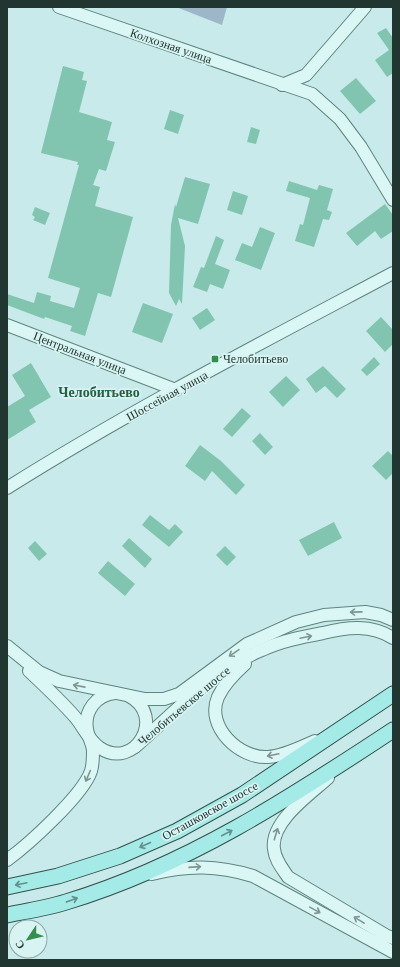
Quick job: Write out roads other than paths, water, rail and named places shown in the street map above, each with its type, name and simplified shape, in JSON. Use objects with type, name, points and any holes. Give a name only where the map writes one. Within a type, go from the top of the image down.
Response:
[{"type":"main road","name":"Осташковское шоссе","points":[[7,887],[58,876],[120,856],[177,831],[242,795],[393,694]]},
{"type":"main road","points":[[7,915],[66,902],[129,880],[188,854],[255,818],[393,730]]},
{"type":"street","name":"Колхозная улица","points":[[59,7],[282,85],[312,94],[340,119],[361,147],[393,200]]},
{"type":"street","points":[[282,85],[306,74],[364,7]]},
{"type":"street","points":[[306,74],[312,94]]},
{"type":"street","name":"Шоссейная улица","points":[[7,488],[176,390],[393,273]]},
{"type":"street","name":"Центральная улица","points":[[7,325],[176,390]]},
{"type":"street","name":"Челобитьевское шоссе","points":[[7,646],[28,665],[49,677],[72,684],[145,699],[164,699],[179,694],[247,644],[290,625],[317,617],[346,612],[365,612],[381,615],[393,620]]},
{"type":"street","name":"Челобитьевское шоссе","points":[[7,646],[75,717],[99,748],[114,753],[121,753],[134,747],[225,670],[260,650],[289,640],[333,631],[363,628],[382,630],[393,638]]},
{"type":"street","points":[[289,640],[249,660],[228,682],[218,698],[216,711],[219,726],[228,740],[245,752],[255,756],[269,757],[293,750],[348,724]]},
{"type":"street","points":[[7,860],[72,800],[84,785],[90,772],[93,760],[86,721],[92,706],[102,697],[122,694]]},
{"type":"street","name":"Челобитьевское шоссе","points":[[122,694],[140,704],[146,721],[144,735],[134,747]]},
{"type":"street","points":[[360,751],[328,778],[280,823],[274,838],[274,850],[278,863],[288,877],[386,936],[393,938]]},
{"type":"street","points":[[129,880],[188,868],[211,866],[231,869],[253,876],[393,952]]},
{"type":"place","name":"Челобитьево","points":[[215,359]]},
{"type":"district","name":"Челобитьево","points":[[99,392]]}]
